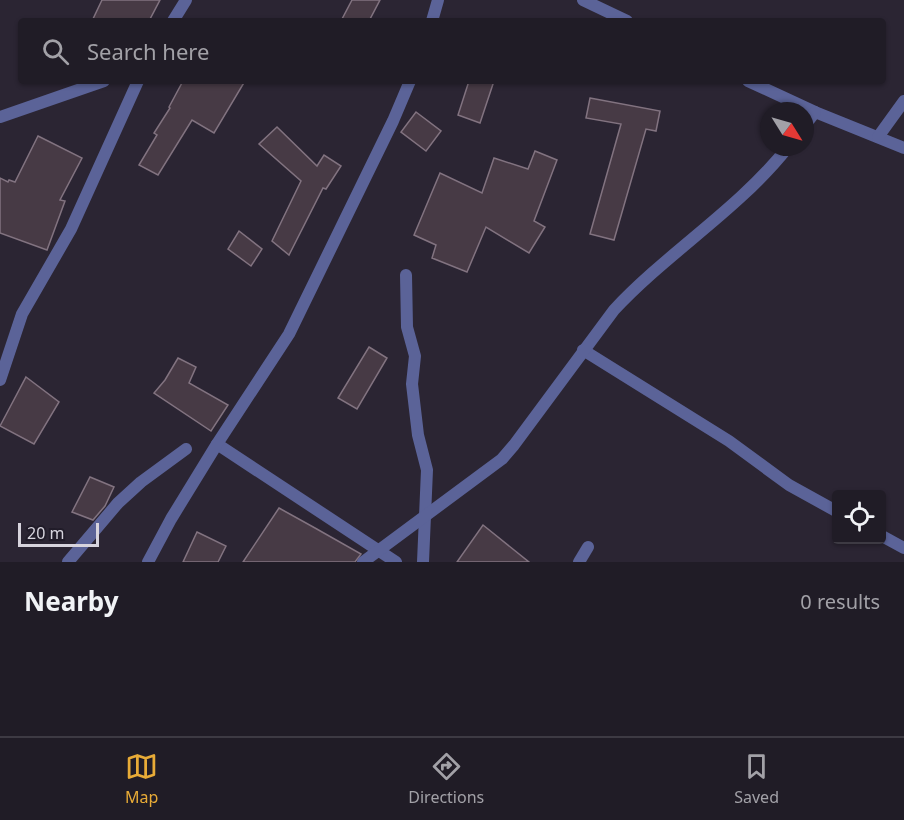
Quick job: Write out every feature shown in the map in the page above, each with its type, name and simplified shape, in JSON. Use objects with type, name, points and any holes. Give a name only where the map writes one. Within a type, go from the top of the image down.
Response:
[{"type":"street","points":[[174,18],[186,0]]},
{"type":"street","points":[[433,18],[438,0]]},
{"type":"street","points":[[583,0],[621,18]]},
{"type":"street","points":[[0,117],[95,84]]},
{"type":"street","points":[[0,380],[22,314],[71,229],[137,84]]},
{"type":"street","points":[[148,562],[171,519],[217,444],[289,334],[409,84]]},
{"type":"street","points":[[754,84],[815,112],[904,148]]},
{"type":"street","points":[[878,137],[904,101]]},
{"type":"street","points":[[363,562],[502,459],[583,350],[631,291],[746,192],[780,156]]},
{"type":"street","points":[[406,274],[407,327],[415,356],[412,384],[418,435],[427,470],[423,562]]},
{"type":"street","points":[[583,350],[729,441],[789,485],[832,508]]},
{"type":"street","points":[[217,444],[396,562]]},
{"type":"street","points":[[68,562],[118,503],[141,482],[186,449]]},
{"type":"street","points":[[886,538],[904,548]]},
{"type":"street","points":[[579,562],[588,547]]},
{"type":"building","points":[[102,0],[160,0],[151,18],[93,18]]},
{"type":"building","points":[[352,0],[380,0],[371,18],[343,18]]},
{"type":"building","points":[[181,84],[243,84],[214,133],[192,120],[158,175],[139,165],[157,135],[154,133]]},
{"type":"building","points":[[468,84],[493,84],[480,123],[458,115]]},
{"type":"building","points":[[590,98],[660,111],[656,131],[646,129],[614,240],[590,234],[621,124],[586,118]]},
{"type":"building","points":[[416,112],[441,131],[426,151],[401,132]]},
{"type":"building","points":[[277,127],[317,166],[324,155],[341,166],[326,189],[323,188],[289,255],[272,241],[301,181],[259,144]]},
{"type":"building","points":[[38,136],[82,158],[60,200],[65,201],[47,250],[0,233],[0,178],[8,182],[9,180],[15,182]]},
{"type":"building","points":[[535,151],[557,160],[534,221],[545,227],[529,253],[486,227],[467,272],[432,258],[436,245],[414,235],[440,173],[482,193],[494,158],[528,169]]},
{"type":"building","points":[[239,231],[262,249],[251,266],[228,249]]},
{"type":"building","points":[[369,347],[387,358],[357,409],[338,398]]},
{"type":"building","points":[[178,358],[196,367],[189,383],[228,405],[211,431],[154,393]]},
{"type":"building","points":[[26,377],[59,402],[34,444],[0,426]]},
{"type":"building","points":[[90,477],[114,487],[105,506],[93,520],[72,512]]},
{"type":"building","points":[[279,508],[361,554],[355,562],[243,562]]},
{"type":"building","points":[[483,525],[529,562],[457,562]]},
{"type":"building","points":[[197,532],[226,546],[218,562],[183,562]]}]
